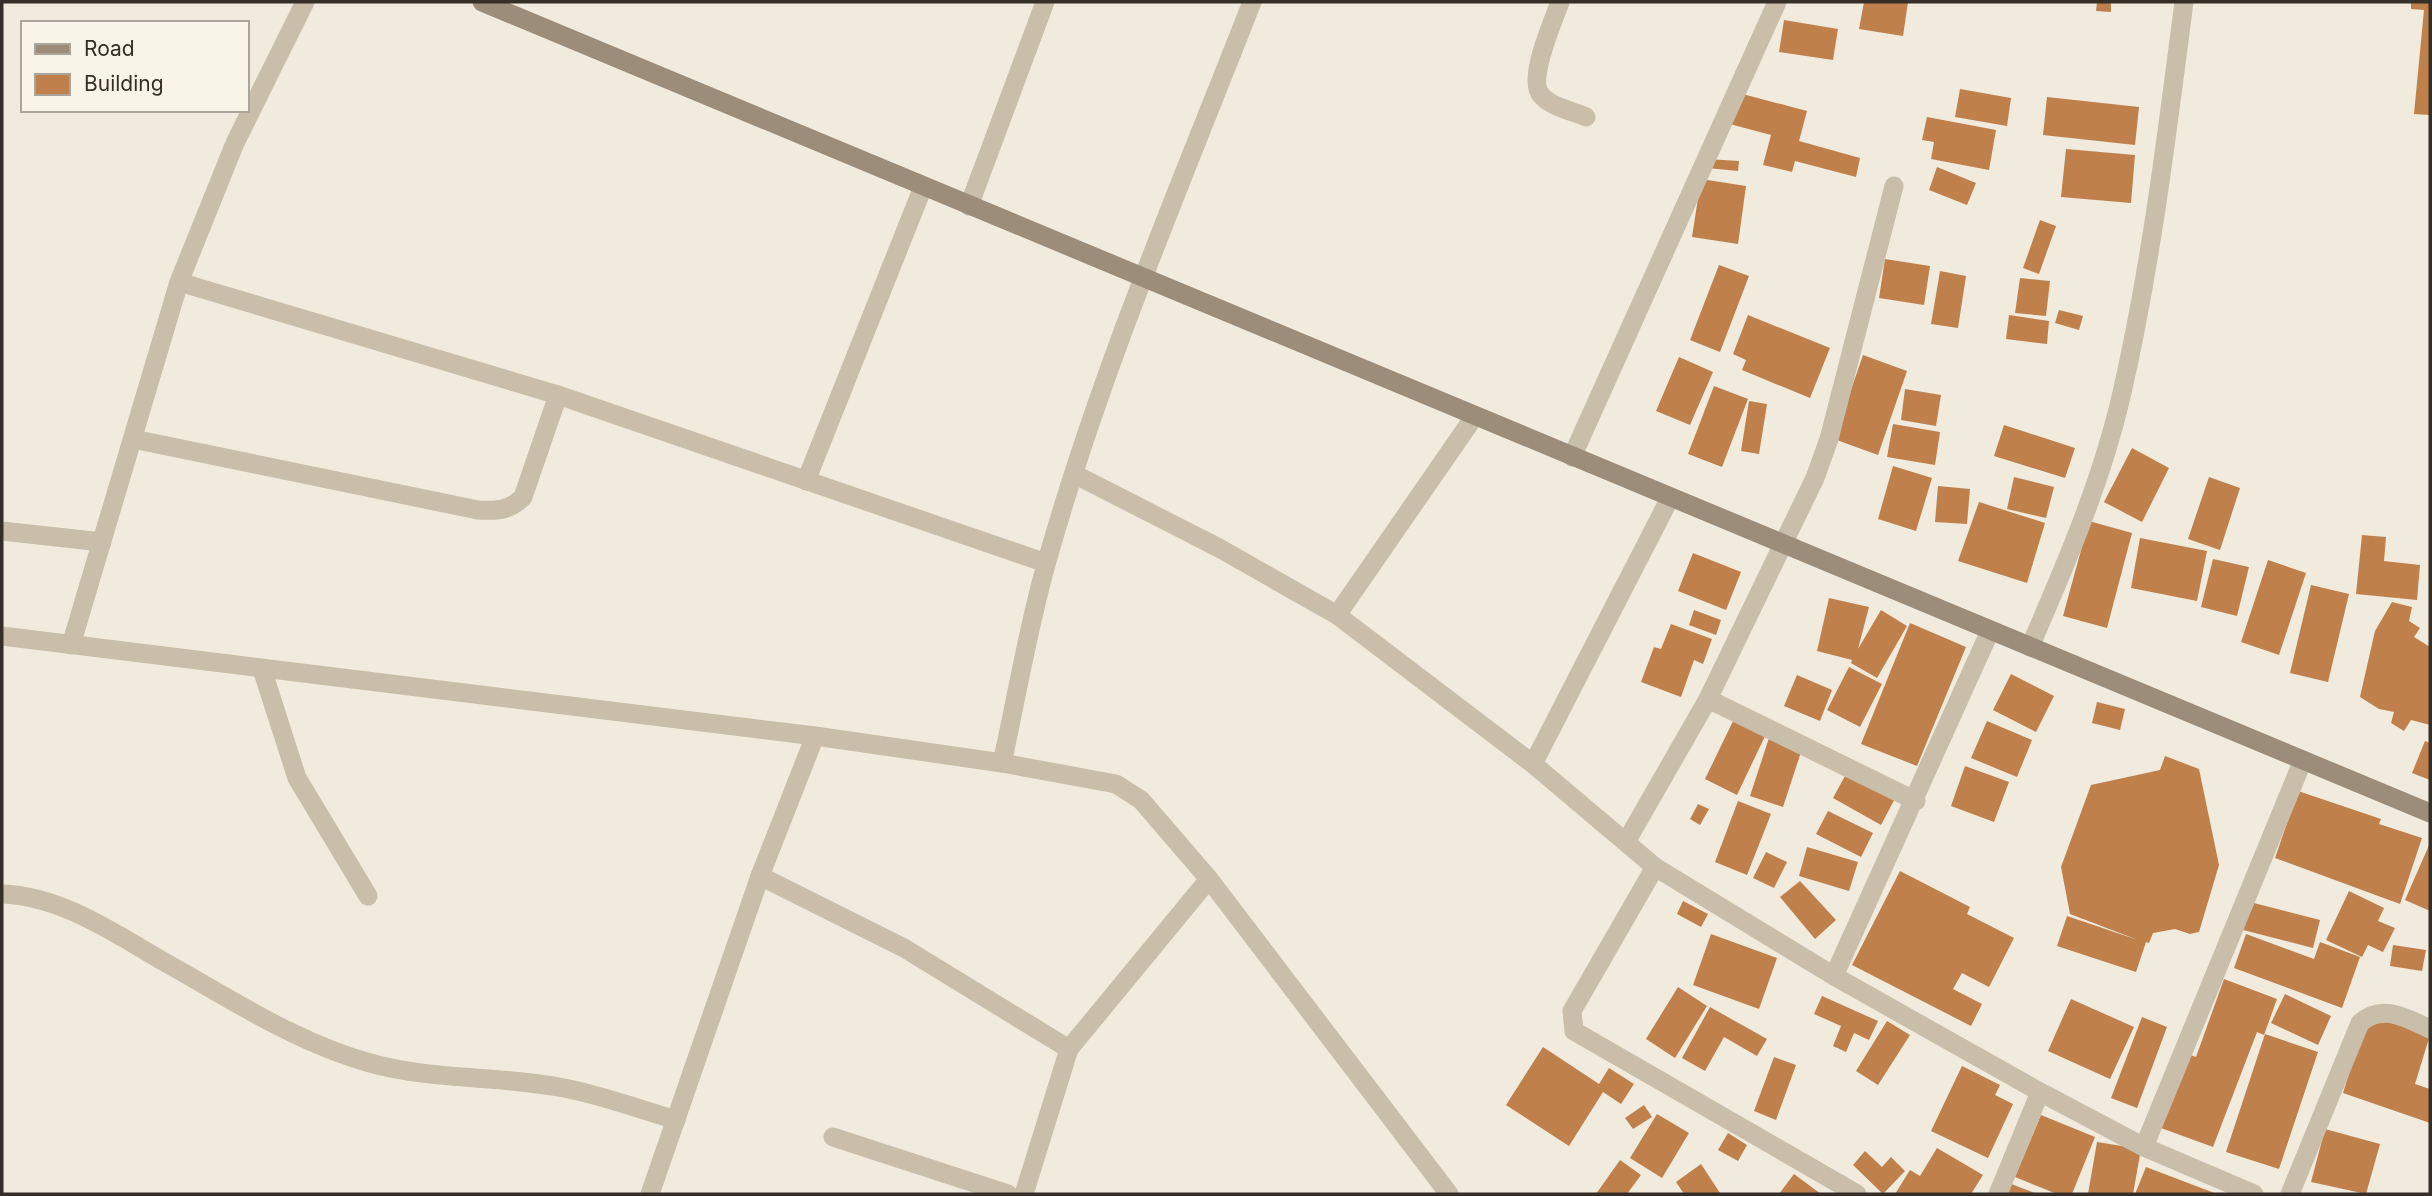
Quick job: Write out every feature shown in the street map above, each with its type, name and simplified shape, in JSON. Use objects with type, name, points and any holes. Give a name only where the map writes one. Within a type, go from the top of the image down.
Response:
[{"type":"main road","points":[[482,2],[2430,813]]},
{"type":"street","points":[[71,645],[178,282],[235,143],[305,2]]},
{"type":"street","points":[[969,206],[1045,2]]},
{"type":"street","points":[[1002,763],[1046,563],[1073,474],[1144,279],[1251,2]]},
{"type":"street","points":[[1560,2],[1535,80],[1540,95],[1586,117]]},
{"type":"street","points":[[1572,457],[1777,2]]},
{"type":"street","points":[[2030,647],[2075,540],[2121,398],[2149,243],[2184,2]]},
{"type":"street","points":[[1626,842],[1708,699],[1782,544],[1798,519],[1829,439],[1894,186]]},
{"type":"street","points":[[806,481],[923,187]]},
{"type":"street","points":[[178,282],[558,395],[1046,563]]},
{"type":"street","points":[[133,439],[478,510],[499,511],[513,507],[523,497],[558,395]]},
{"type":"street","points":[[1337,615],[1474,416]]},
{"type":"street","points":[[1073,474],[1219,548],[1337,615],[1533,764],[1655,867],[1835,976],[2040,1092],[2144,1147],[2254,1194]]},
{"type":"street","points":[[1533,764],[1670,498]]},
{"type":"street","points":[[2,531],[102,542]]},
{"type":"street","points":[[1835,976],[1916,801],[1990,631]]},
{"type":"street","points":[[2,636],[815,736],[1002,763],[1116,785],[1140,800],[1209,879],[1449,1194]]},
{"type":"street","points":[[262,669],[297,778],[368,896]]},
{"type":"street","points":[[1708,699],[1916,801]]},
{"type":"street","points":[[650,1194],[760,876],[815,736]]},
{"type":"street","points":[[2144,1147],[2302,760]]},
{"type":"street","points":[[1655,867],[1572,1012],[1570,1021],[1574,1031],[1857,1194]]},
{"type":"street","points":[[760,876],[904,948],[1069,1049]]},
{"type":"street","points":[[1024,1194],[1069,1049],[1209,879]]},
{"type":"street","points":[[2,894],[37,898],[76,913],[265,1018],[323,1046],[367,1063],[449,1079],[565,1088],[676,1120]]},
{"type":"street","points":[[2290,1194],[2360,1023],[2369,1014],[2384,1012],[2430,1029]]},
{"type":"street","points":[[1998,1194],[2040,1092]]},
{"type":"street","points":[[833,1137],[1008,1194]]},
{"type":"building","points":[[1864,2],[1908,2],[1903,36],[1859,29]]},
{"type":"building","points":[[2097,2],[2111,2],[2111,12],[2096,11]]},
{"type":"building","points":[[2411,2],[2430,2],[2430,115],[2414,114],[2424,10],[2411,9]]},
{"type":"building","points":[[1784,20],[1838,29],[1833,60],[1779,52]]},
{"type":"building","points":[[1960,89],[2011,98],[2007,126],[1955,117]]},
{"type":"building","points":[[1735,92],[1807,111],[1799,141],[1860,158],[1856,177],[1795,161],[1792,172],[1763,165],[1771,135],[1726,123]]},
{"type":"building","points":[[2047,97],[2139,107],[2135,145],[2043,135]]},
{"type":"building","points":[[1927,117],[1996,130],[1989,170],[1931,159],[1934,142],[1922,140]]},
{"type":"building","points":[[2066,149],[2135,155],[2131,203],[2061,197]]},
{"type":"building","points":[[1707,159],[1739,161],[1738,171],[1707,168]]},
{"type":"building","points":[[1937,167],[1976,183],[1967,205],[1929,190]]},
{"type":"building","points":[[1701,179],[1746,186],[1738,244],[1692,237]]},
{"type":"building","points":[[2040,220],[2056,226],[2039,274],[2023,268]]},
{"type":"building","points":[[1885,259],[1930,266],[1924,305],[1879,298]]},
{"type":"building","points":[[1719,265],[1749,276],[1720,352],[1690,340]]},
{"type":"building","points":[[1940,271],[1966,276],[1958,328],[1931,324]]},
{"type":"building","points":[[2020,278],[2050,281],[2046,316],[2015,313]]},
{"type":"building","points":[[2059,310],[2083,316],[2079,330],[2055,323]]},
{"type":"building","points":[[1748,315],[1830,348],[1810,398],[1742,370],[1746,360],[1733,354]]},
{"type":"building","points":[[2009,315],[2049,321],[2047,344],[2006,339]]},
{"type":"building","points":[[1863,355],[1907,371],[1878,455],[1834,439]]},
{"type":"building","points":[[1679,357],[1713,372],[1690,425],[1656,411]]},
{"type":"building","points":[[1714,386],[1748,399],[1722,467],[1688,454]]},
{"type":"building","points":[[1905,389],[1941,395],[1936,426],[1901,420]]},
{"type":"building","points":[[1749,401],[1767,404],[1759,454],[1741,451]]},
{"type":"building","points":[[1893,424],[1940,432],[1935,465],[1887,457]]},
{"type":"building","points":[[2004,425],[2075,448],[2065,478],[1994,456]]},
{"type":"building","points":[[2132,448],[2169,468],[2142,522],[2104,502]]},
{"type":"building","points":[[1893,466],[1932,478],[1916,531],[1878,519]]},
{"type":"building","points":[[2014,477],[2054,487],[2046,518],[2007,509]]},
{"type":"building","points":[[2209,477],[2240,488],[2220,550],[2188,539]]},
{"type":"building","points":[[1938,486],[1970,489],[1967,524],[1935,522]]},
{"type":"building","points":[[1979,502],[2045,523],[2027,583],[1958,561]]},
{"type":"building","points":[[2089,521],[2132,533],[2107,628],[2063,616]]},
{"type":"building","points":[[2362,535],[2386,537],[2384,561],[2420,565],[2417,600],[2356,594]]},
{"type":"building","points":[[2140,538],[2207,551],[2197,601],[2131,588]]},
{"type":"building","points":[[1693,553],[1741,572],[1726,610],[1678,591]]},
{"type":"building","points":[[2213,559],[2249,567],[2237,616],[2201,607]]},
{"type":"building","points":[[2268,560],[2306,573],[2279,655],[2241,642]]},
{"type":"building","points":[[2311,585],[2349,594],[2328,682],[2290,673]]},
{"type":"building","points":[[1829,598],[1869,607],[1858,649],[1881,610],[1907,626],[1877,678],[1851,663],[1852,660],[1817,651]]},
{"type":"building","points":[[2392,602],[2412,607],[2409,621],[2420,628],[2414,637],[2430,647],[2430,725],[2411,720],[2404,731],[2391,723],[2394,712],[2379,709],[2360,697],[2375,631]]},
{"type":"building","points":[[1694,610],[1721,620],[1716,635],[1689,625]]},
{"type":"building","points":[[1910,623],[1966,647],[1917,766],[1861,744]]},
{"type":"building","points":[[1671,624],[1712,639],[1703,664],[1694,660],[1681,697],[1641,682],[1654,647],[1661,649]]},
{"type":"building","points":[[1849,667],[1882,684],[1860,727],[1827,710]]},
{"type":"building","points":[[2011,674],[2054,696],[2036,732],[1993,710]]},
{"type":"building","points":[[1797,675],[1832,690],[1820,721],[1784,706]]},
{"type":"building","points":[[2097,702],[2125,709],[2120,730],[2092,723]]},
{"type":"building","points":[[1735,717],[1767,732],[1737,795],[1705,779]]},
{"type":"building","points":[[1987,721],[2032,740],[2017,777],[1971,758]]},
{"type":"building","points":[[1769,738],[1802,749],[1783,807],[1750,796]]},
{"type":"building","points":[[2425,741],[2430,743],[2430,780],[2412,773]]},
{"type":"building","points":[[2165,756],[2199,769],[2219,865],[2199,932],[2190,934],[2175,929],[2153,933],[2149,943],[2146,942],[2136,972],[2057,946],[2067,916],[2138,940],[2070,914],[2061,867],[2091,785],[2160,770]]},
{"type":"building","points":[[1852,763],[1900,789],[1881,825],[1833,798]]},
{"type":"building","points":[[1965,766],[2009,782],[1994,822],[1951,806]]},
{"type":"building","points":[[2298,791],[2381,819],[2379,824],[2422,838],[2400,904],[2275,858]]},
{"type":"building","points":[[1738,801],[1771,814],[1747,875],[1715,862]]},
{"type":"building","points":[[1698,804],[1709,809],[1700,825],[1690,819]]},
{"type":"building","points":[[1828,811],[1873,833],[1861,857],[1816,834]]},
{"type":"building","points":[[2430,843],[2430,911],[2405,900]]},
{"type":"building","points":[[1807,847],[1858,862],[1849,891],[1799,876]]},
{"type":"building","points":[[1766,852],[1787,862],[1774,888],[1753,878]]},
{"type":"building","points":[[1900,871],[1970,907],[1967,914],[2014,938],[1989,987],[1962,973],[1953,989],[1982,1004],[1971,1026],[1852,965]]},
{"type":"building","points":[[1800,881],[1836,920],[1815,939],[1780,897]]},
{"type":"building","points":[[2349,891],[2384,908],[2378,921],[2395,928],[2383,952],[2368,945],[2362,957],[2326,940]]},
{"type":"building","points":[[1683,901],[1708,914],[1701,927],[1677,914]]},
{"type":"building","points":[[2250,902],[2320,920],[2313,948],[2243,930]]},
{"type":"building","points":[[1711,934],[1777,958],[1759,1009],[1693,985]]},
{"type":"building","points":[[2246,934],[2314,959],[2320,942],[2360,957],[2342,1008],[2234,968]]},
{"type":"building","points":[[2393,945],[2426,950],[2422,971],[2390,966]]},
{"type":"building","points":[[2224,979],[2277,999],[2264,1035],[2257,1032],[2213,1147],[2161,1128],[2188,1054],[2196,1057]]},
{"type":"building","points":[[1678,987],[1707,1006],[1675,1058],[1646,1039]]},
{"type":"building","points":[[2285,994],[2331,1016],[2318,1045],[2271,1023]]},
{"type":"building","points":[[1822,996],[1878,1021],[1869,1040],[1854,1033],[1846,1052],[1833,1046],[1841,1026],[1814,1014]]},
{"type":"building","points":[[2071,999],[2134,1027],[2110,1079],[2048,1051]]},
{"type":"building","points":[[1710,1007],[1767,1039],[1757,1056],[1724,1037],[1705,1071],[1682,1058]]},
{"type":"building","points":[[2367,1015],[2430,1035],[2415,1084],[2430,1089],[2430,1123],[2343,1093]]},
{"type":"building","points":[[2142,1017],[2167,1027],[2137,1108],[2111,1098]]},
{"type":"building","points":[[1887,1021],[1910,1035],[1878,1085],[1856,1071]]},
{"type":"building","points":[[2265,1034],[2318,1052],[2279,1169],[2226,1152]]},
{"type":"building","points":[[1543,1047],[1599,1084],[1609,1068],[1634,1084],[1621,1104],[1603,1092],[1569,1146],[1506,1105]]},
{"type":"building","points":[[1774,1057],[1796,1065],[1776,1120],[1754,1111]]},
{"type":"building","points":[[1962,1066],[2000,1085],[1995,1095],[2013,1104],[1988,1158],[1931,1131]]},
{"type":"building","points":[[1644,1105],[1652,1117],[1633,1129],[1625,1118]]},
{"type":"building","points":[[1657,1114],[1689,1133],[1662,1178],[1630,1158]]},
{"type":"building","points":[[2041,1115],[2095,1137],[2072,1194],[2057,1194],[2015,1177]]},
{"type":"building","points":[[2325,1129],[2380,1144],[2366,1194],[2311,1182]]},
{"type":"building","points":[[1728,1133],[1747,1145],[1738,1161],[1718,1150]]},
{"type":"building","points":[[2097,1142],[2141,1149],[2133,1194],[2088,1194]]},
{"type":"building","points":[[1937,1148],[1983,1175],[1971,1194],[1895,1194],[1910,1170],[1920,1176]]},
{"type":"building","points":[[1865,1151],[1882,1167],[1891,1157],[1905,1171],[1883,1194],[1853,1165]]},
{"type":"building","points":[[1620,1160],[1641,1175],[1627,1194],[1596,1194]]},
{"type":"building","points":[[1701,1164],[1720,1193],[1684,1194],[1676,1182]]},
{"type":"building","points":[[2146,1167],[2217,1194],[2135,1194]]},
{"type":"building","points":[[1794,1174],[1821,1194],[1779,1194]]},
{"type":"building","points":[[2001,1180],[2037,1194],[1995,1194]]}]
